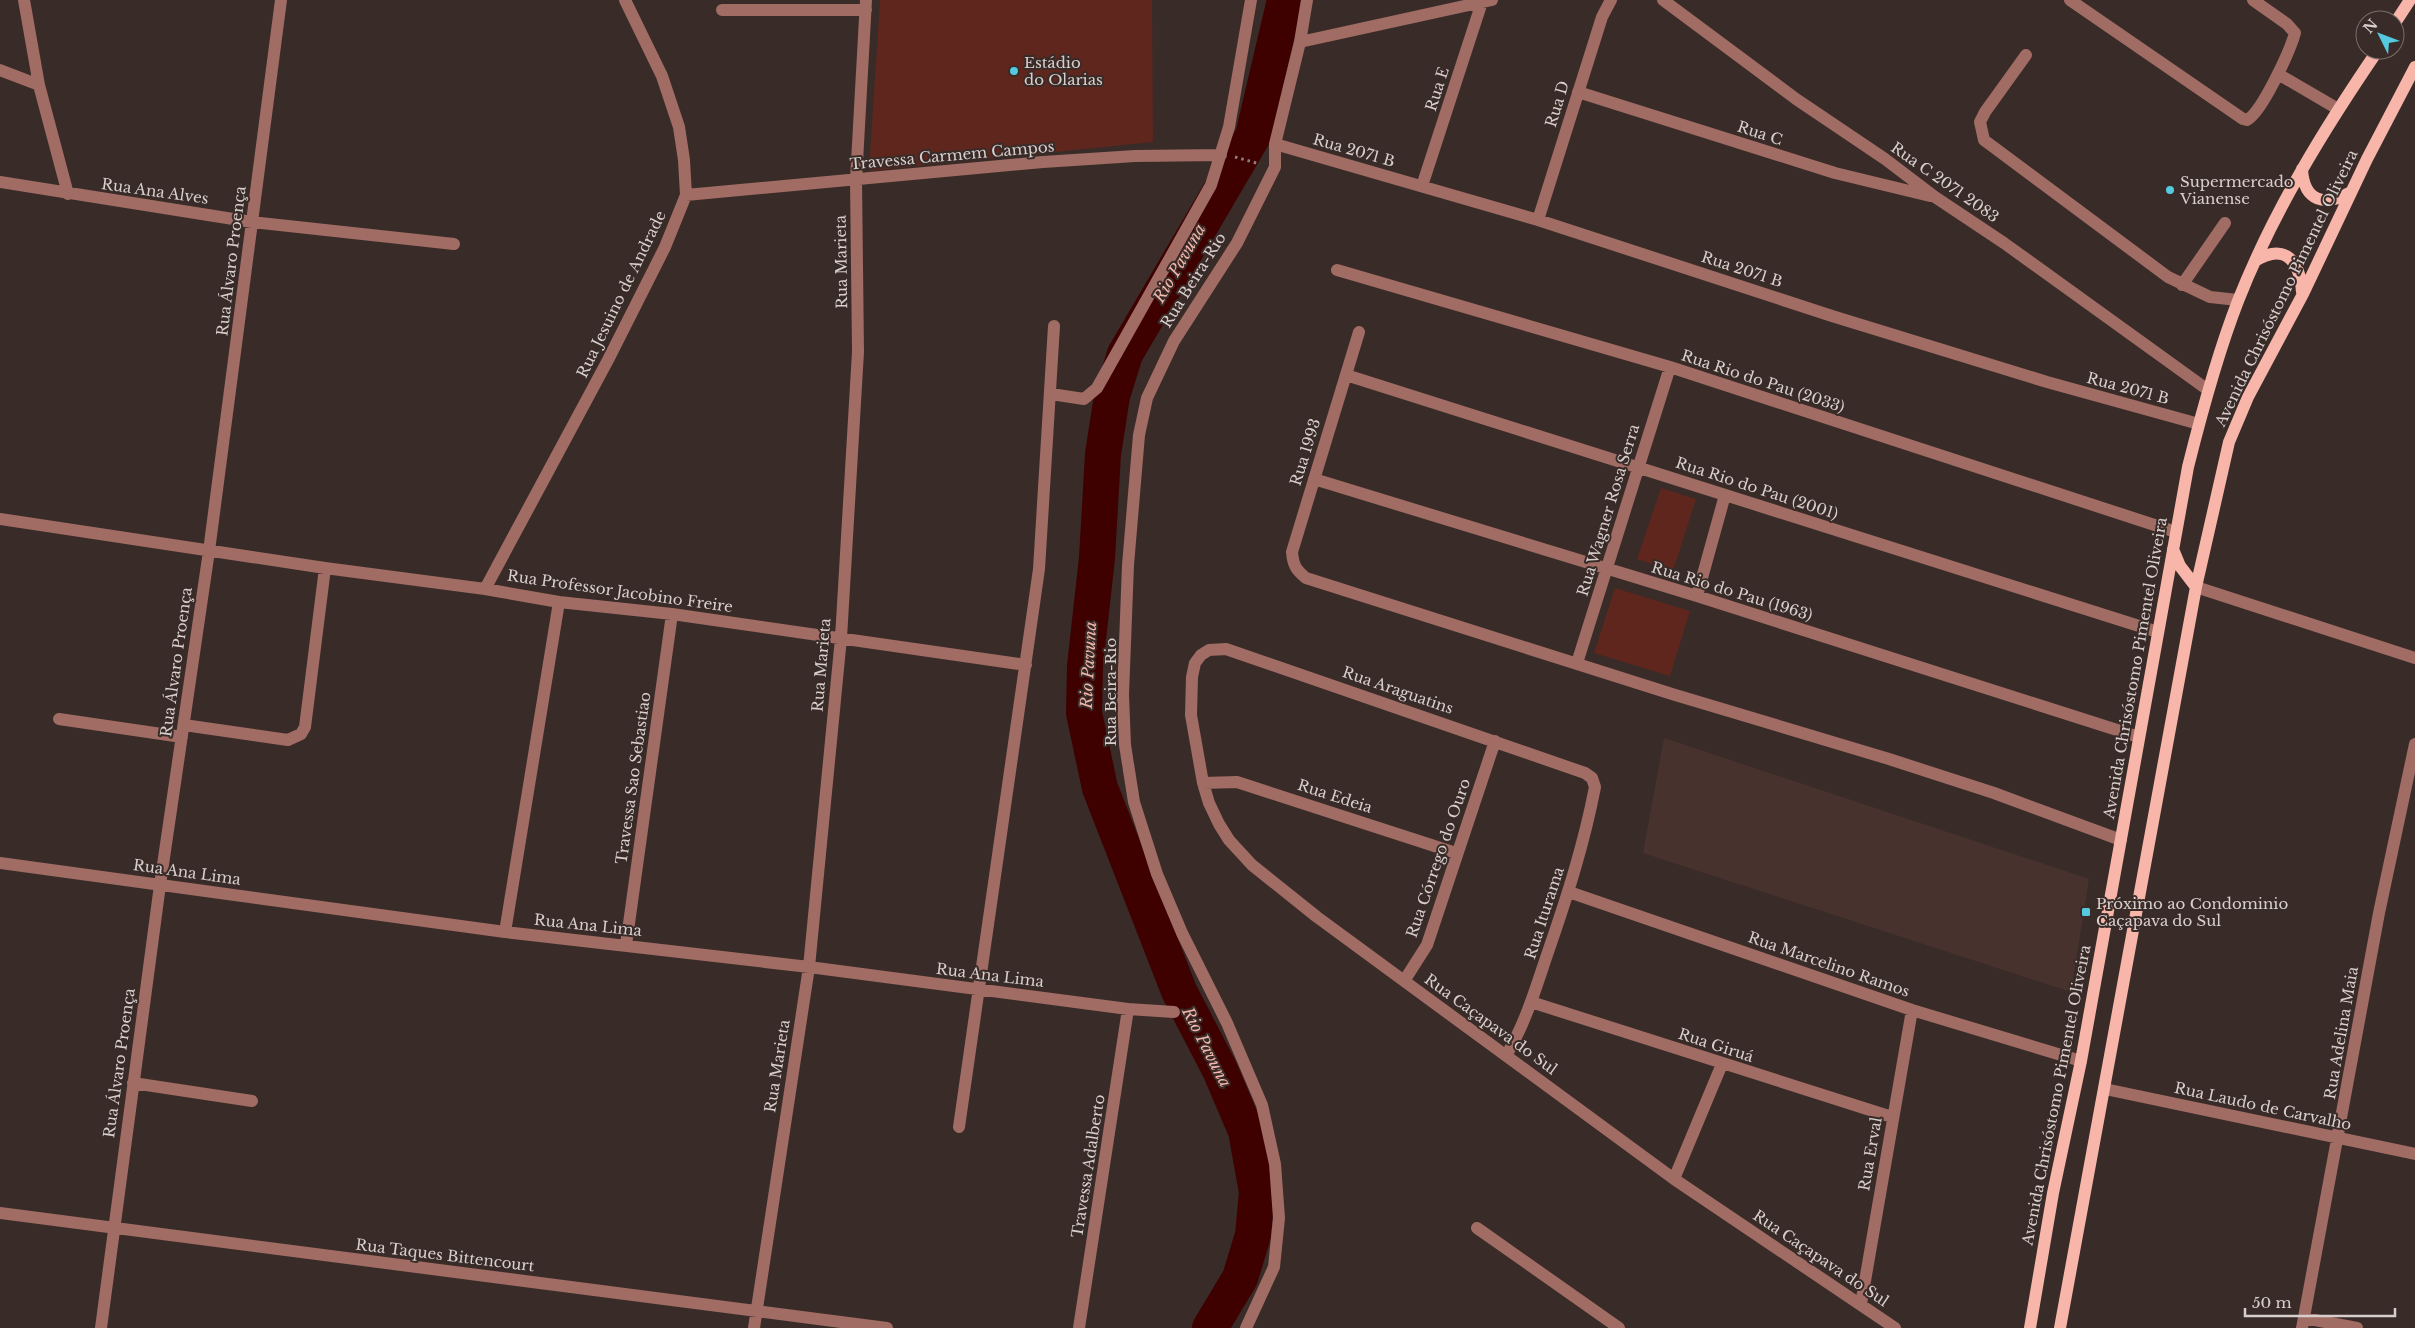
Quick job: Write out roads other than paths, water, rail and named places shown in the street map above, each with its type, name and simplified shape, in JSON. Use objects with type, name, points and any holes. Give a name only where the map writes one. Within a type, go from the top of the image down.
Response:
[{"type":"main road","name":"Avenida Chrisóstomo Pimentel Oliveira","points":[[2030,1328],[2053,1193],[2080,1061],[2188,467],[2208,390],[2238,300],[2255,261],[2302,169],[2338,109],[2371,60]]},
{"type":"main road","name":"Avenida Chrisóstomo Pimentel Oliveira","points":[[2060,1328],[2196,587],[2229,442],[2248,397],[2302,294],[2351,192],[2415,67]]},
{"type":"main road","points":[[2302,169],[2302,180],[2308,191],[2316,198],[2327,201],[2338,199],[2351,192]]},
{"type":"main road","points":[[2255,261],[2265,255],[2276,253],[2288,256],[2296,264],[2301,274],[2302,294]]},
{"type":"main road","points":[[2173,548],[2180,566],[2196,587]]},
{"type":"street","points":[[24,0],[39,85],[68,194]]},
{"type":"street","name":"Rua Álvaro Proença","points":[[101,1328],[160,885],[209,551],[281,0]]},
{"type":"street","name":"Rua Jesuino de Andrade","points":[[485,589],[608,360],[665,246],[686,195],[684,160],[679,127],[662,76],[625,0]]},
{"type":"street","points":[[1051,394],[1084,398],[1097,388],[1226,156],[1229,127],[1251,0]]},
{"type":"street","name":"Rua Beira-Rio","points":[[1246,1328],[1274,1267],[1279,1218],[1275,1164],[1262,1105],[1227,1023],[1182,933],[1157,874],[1134,802],[1125,745],[1123,695],[1128,566],[1139,435],[1147,398],[1157,372],[1237,242],[1276,167],[1275,144],[1300,42],[1307,0]]},
{"type":"street","name":"Rua D","points":[[1538,220],[1602,17],[1612,0]]},
{"type":"street","name":"Rua C 2071 2083","points":[[1663,0],[1935,197],[2004,243],[2208,390]]},
{"type":"street","points":[[2070,0],[2242,120],[2247,120],[2255,115],[2278,74],[2295,33],[2288,24],[2253,0]]},
{"type":"street","points":[[1300,42],[1487,1]]},
{"type":"street","name":"Rua E","points":[[1422,186],[1487,1]]},
{"type":"street","points":[[722,10],[866,5]]},
{"type":"street","name":"Rua Marieta","points":[[754,1328],[809,967],[841,638],[858,352],[856,180],[866,5]]},
{"type":"street","points":[[2026,55],[1984,112],[1980,122],[1984,140],[2160,271],[2182,285],[2210,297],[2238,300]]},
{"type":"street","points":[[0,70],[39,85]]},
{"type":"street","points":[[2278,74],[2338,109]]},
{"type":"street","name":"Rua C","points":[[1578,92],[1835,173],[1935,197]]},
{"type":"street","name":"Rua 2071 B","points":[[1275,144],[1538,220],[1842,319],[2046,382],[2199,424]]},
{"type":"street","name":"Travessa Carmem Campos","points":[[686,195],[1043,162],[1135,156],[1226,156]]},
{"type":"street","name":"Rua Ana Alves","points":[[0,182],[252,222],[454,244]]},
{"type":"street","points":[[2182,285],[2225,223]]},
{"type":"street","name":"Rua Rio do Pau (2033)","points":[[1337,270],[1670,368],[2176,532]]},
{"type":"street","points":[[959,1127],[1039,569],[1054,326]]},
{"type":"street","name":"Rua 1993","points":[[1359,332],[1292,552],[1293,563],[1297,571],[1306,578],[1577,663]]},
{"type":"street","name":"Rua Wagner Rosa Serra","points":[[1577,663],[1670,368]]},
{"type":"street","name":"Rua Rio do Pau (2001)","points":[[1346,375],[2158,632]]},
{"type":"street","name":"Rua Rio do Pau (1963)","points":[[1314,479],[1696,596],[2139,737]]},
{"type":"street","points":[[1696,596],[1726,495]]},
{"type":"street","name":"Rua Professor Jacobino Freire","points":[[0,519],[325,568],[485,589],[559,602],[672,614],[1026,666]]},
{"type":"street","points":[[59,719],[288,740],[301,734],[305,727],[325,568]]},
{"type":"street","points":[[2196,587],[2415,658]]},
{"type":"street","points":[[505,932],[559,602]]},
{"type":"street","name":"Travessa Sao Sebastiao","points":[[626,946],[672,614]]},
{"type":"street","name":"Rua Araguatins","points":[[1195,662],[1209,650],[1226,649],[1585,772],[1592,778]]},
{"type":"street","name":"Rua Caçapava do Sul","points":[[1195,662],[1192,677],[1191,715],[1203,783],[1218,824],[1252,865],[1289,896],[1507,1054],[1674,1179],[1895,1328]]},
{"type":"street","points":[[1577,663],[1889,759],[1994,794],[2121,840]]},
{"type":"street","name":"Rua Córrego do Ouro","points":[[1404,981],[1426,945],[1495,741]]},
{"type":"street","name":"Rua Adelina Maia","points":[[2303,1323],[2379,912],[2415,744]]},
{"type":"street","name":"Rua Iturama","points":[[1507,1054],[1520,1033],[1532,1002],[1575,874],[1595,787],[1592,778]]},
{"type":"street","name":"Rua Edeia","points":[[1203,783],[1222,781],[1245,784],[1456,853]]},
{"type":"street","name":"Rua Ana Lima","points":[[0,863],[505,932],[809,967],[1128,1009],[1174,1012]]},
{"type":"street","name":"Rua Marcelino Ramos","points":[[1569,892],[1912,1010],[2080,1061]]},
{"type":"street","name":"Rua Giruá","points":[[1532,1002],[1722,1064],[1892,1116]]},
{"type":"street","name":"Travessa Adalberto","points":[[1079,1328],[1128,1009]]},
{"type":"street","name":"Rua Erval","points":[[1861,1304],[1892,1116],[1912,1010]]},
{"type":"street","points":[[1674,1179],[1722,1064]]},
{"type":"street","points":[[133,1083],[252,1101]]},
{"type":"street","name":"Rua Laudo de Carvalho","points":[[2105,1089],[2415,1154]]},
{"type":"street","name":"Rua Taques Bittencourt","points":[[0,1213],[887,1328]]},
{"type":"street","points":[[1477,1228],[1619,1328]]},
{"type":"street","points":[[2303,1323],[2357,1328]]},
{"type":"waterway","name":"Rio Pavuna","points":[[1210,1328],[1240,1278],[1253,1235],[1257,1192],[1246,1131],[1220,1070],[1179,991],[1100,788],[1084,713],[1085,666],[1097,558],[1103,454],[1112,396],[1125,354],[1253,136],[1285,0]]},
{"type":"place","name":"Estádio do Olarias","points":[[1014,71]]},
{"type":"place","name":"Supermercado Vianense","points":[[2170,190]]},
{"type":"place","name":"Próximo ao Condominio Caçapava do Sul","points":[[2086,912]]}]
